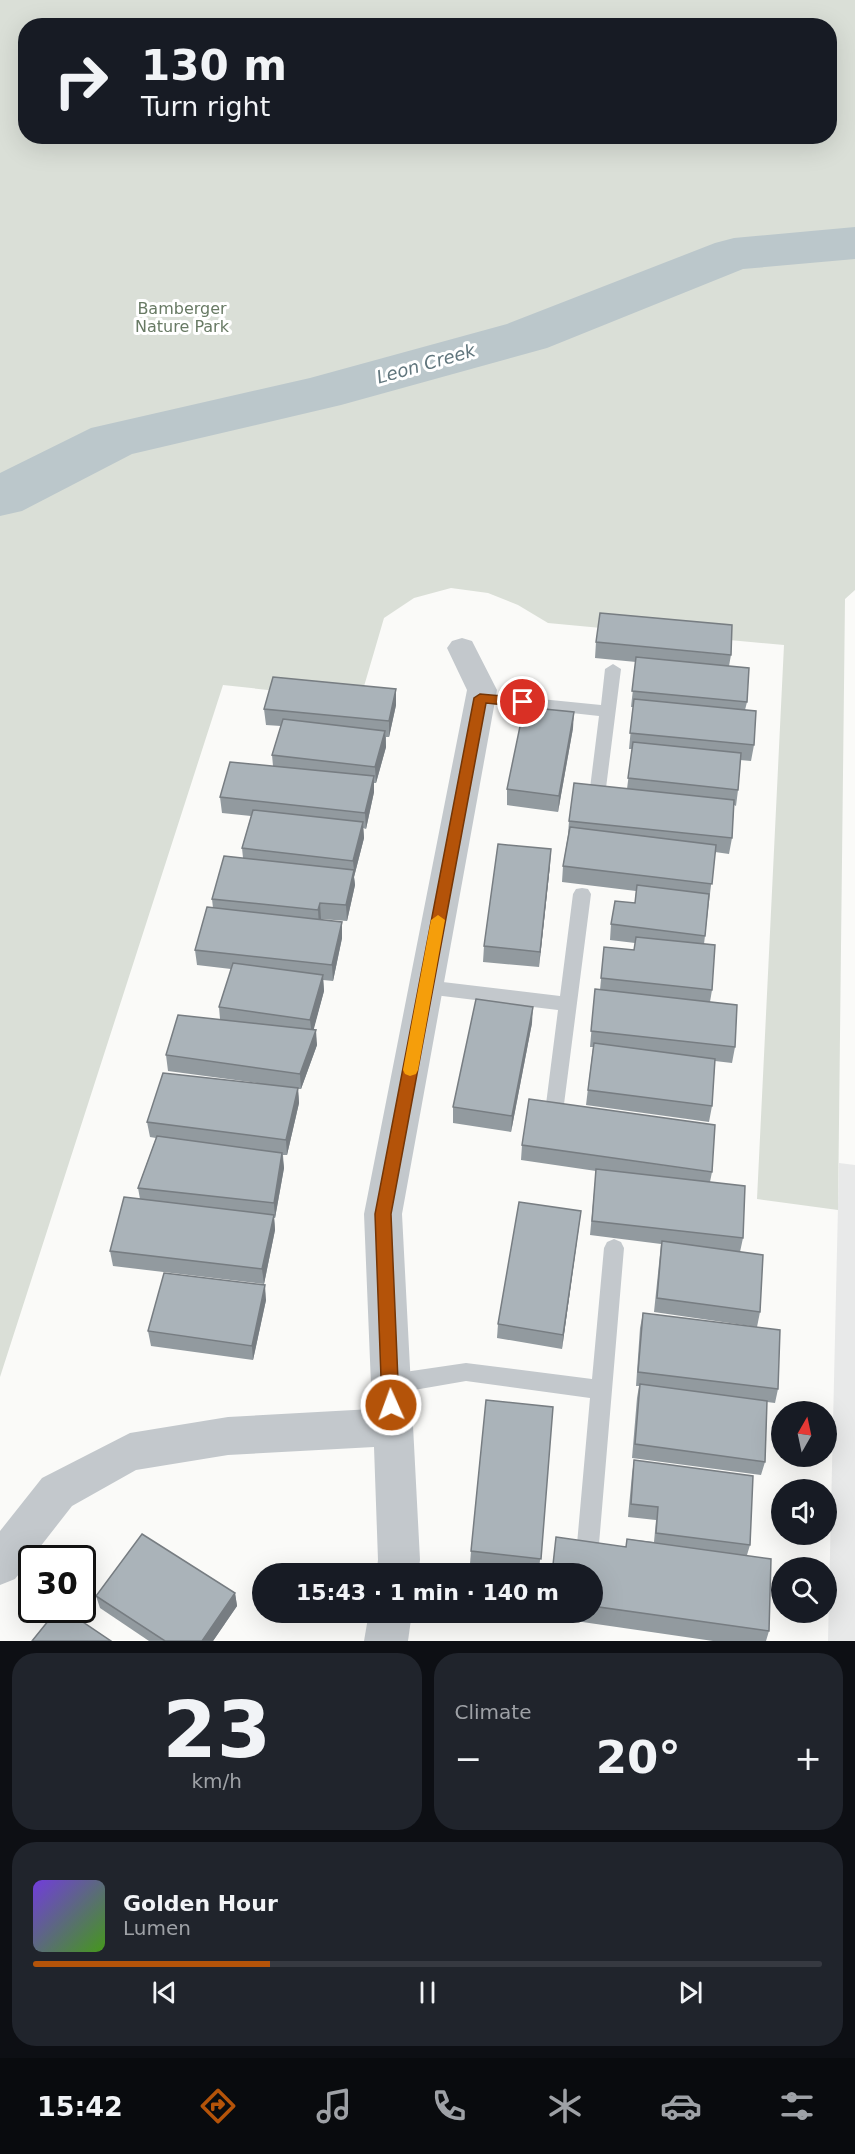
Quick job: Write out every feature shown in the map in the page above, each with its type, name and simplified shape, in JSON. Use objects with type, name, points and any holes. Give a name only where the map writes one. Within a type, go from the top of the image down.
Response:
[{"type":"street","points":[[399,1563],[383,1214],[482,690],[462,648]]},
{"type":"street","points":[[0,1564],[57,1492],[130,1452],[228,1436],[392,1427]]},
{"type":"street","points":[[387,1641],[389,1623]]},
{"type":"lane","points":[[598,788],[613,669]]},
{"type":"lane","points":[[480,698],[608,711]]},
{"type":"lane","points":[[554,1112],[582,894]]},
{"type":"lane","points":[[426,987],[567,1004]]},
{"type":"lane","points":[[588,1544],[614,1248]]},
{"type":"lane","points":[[390,1384],[466,1372],[602,1390]]},
{"type":"shaded area","points":[[839,1163],[855,1165],[855,1641],[828,1641],[828,1623],[837,1623],[837,1557],[830,1557],[830,1545],[837,1545],[837,1479],[832,1479],[832,1467],[837,1467],[837,1401],[834,1401]]},
{"type":"green space","name":"Bamberger Nature Park","points":[[0,0],[855,0],[855,590],[845,599],[838,1210],[757,1199],[784,645],[548,623],[518,605],[488,593],[451,588],[414,598],[384,618],[360,700],[223,685],[0,1377]]},
{"type":"building","points":[[600,613],[732,625],[731,655],[596,642]]},
{"type":"building","points":[[636,657],[749,668],[747,702],[632,691]]},
{"type":"building","points":[[273,677],[396,689],[389,721],[264,709]]},
{"type":"building","points":[[634,699],[756,711],[754,745],[630,733]]},
{"type":"building","points":[[524,707],[574,712],[559,796],[507,789]]},
{"type":"building","points":[[283,719],[385,731],[375,767],[272,755]]},
{"type":"building","points":[[633,742],[741,753],[738,790],[628,778]]},
{"type":"building","points":[[230,762],[374,776],[365,813],[220,797]]},
{"type":"building","points":[[574,783],[734,800],[732,838],[569,821]]},
{"type":"building","points":[[253,810],[363,822],[353,861],[242,848]]},
{"type":"building","points":[[570,827],[716,845],[712,884],[563,866]]},
{"type":"building","points":[[498,844],[551,849],[540,952],[484,946]]},
{"type":"building","points":[[224,856],[354,870],[346,905],[320,903],[318,910],[212,899]]},
{"type":"building","points":[[637,885],[709,894],[705,936],[611,924],[615,901],[635,903]]},
{"type":"building","points":[[207,907],[342,922],[332,965],[195,950]]},
{"type":"building","points":[[636,937],[715,945],[712,990],[601,978],[604,947],[634,950]]},
{"type":"building","points":[[233,963],[323,975],[310,1020],[219,1007]]},
{"type":"building","points":[[595,989],[737,1005],[735,1047],[591,1031]]},
{"type":"building","points":[[476,999],[533,1007],[512,1116],[453,1107]]},
{"type":"building","points":[[178,1015],[316,1030],[300,1074],[166,1055]]},
{"type":"building","points":[[594,1043],[715,1059],[712,1106],[588,1090]]},
{"type":"building","points":[[163,1073],[298,1088],[286,1140],[147,1122]]},
{"type":"building","points":[[529,1099],[715,1125],[712,1172],[522,1145]]},
{"type":"building","points":[[157,1136],[282,1153],[274,1203],[138,1188]]},
{"type":"building","points":[[596,1169],[745,1186],[743,1238],[592,1221]]},
{"type":"building","points":[[124,1197],[274,1215],[262,1269],[110,1251]]},
{"type":"building","points":[[519,1202],[581,1211],[563,1335],[498,1324]]},
{"type":"building","points":[[662,1241],[763,1255],[760,1312],[657,1298]]},
{"type":"building","points":[[164,1273],[265,1285],[252,1346],[148,1331]]},
{"type":"building","points":[[643,1313],[780,1330],[778,1389],[638,1372]]},
{"type":"building","points":[[640,1384],[767,1401],[765,1462],[635,1444]]},
{"type":"building","points":[[486,1400],[553,1407],[541,1559],[471,1551]]},
{"type":"building","points":[[634,1460],[753,1476],[750,1545],[656,1533],[658,1507],[631,1504]]},
{"type":"building","points":[[142,1534],[235,1593],[202,1641],[165,1641],[96,1596]]},
{"type":"building","points":[[556,1537],[626,1547],[627,1539],[771,1559],[769,1631],[603,1608],[603,1563],[553,1563]]},
{"type":"building","points":[[47,1623],[84,1623],[111,1641],[32,1641]]},
{"type":"waterway","name":"Leon Creek","points":[[0,497],[112,441],[321,393],[527,336],[734,254],[855,243]]},
{"type":"slow traffic","points":[[410,1070],[438,920]]},
{"type":"route","points":[[391,1405],[383,1214],[480,698],[523,702]]}]
